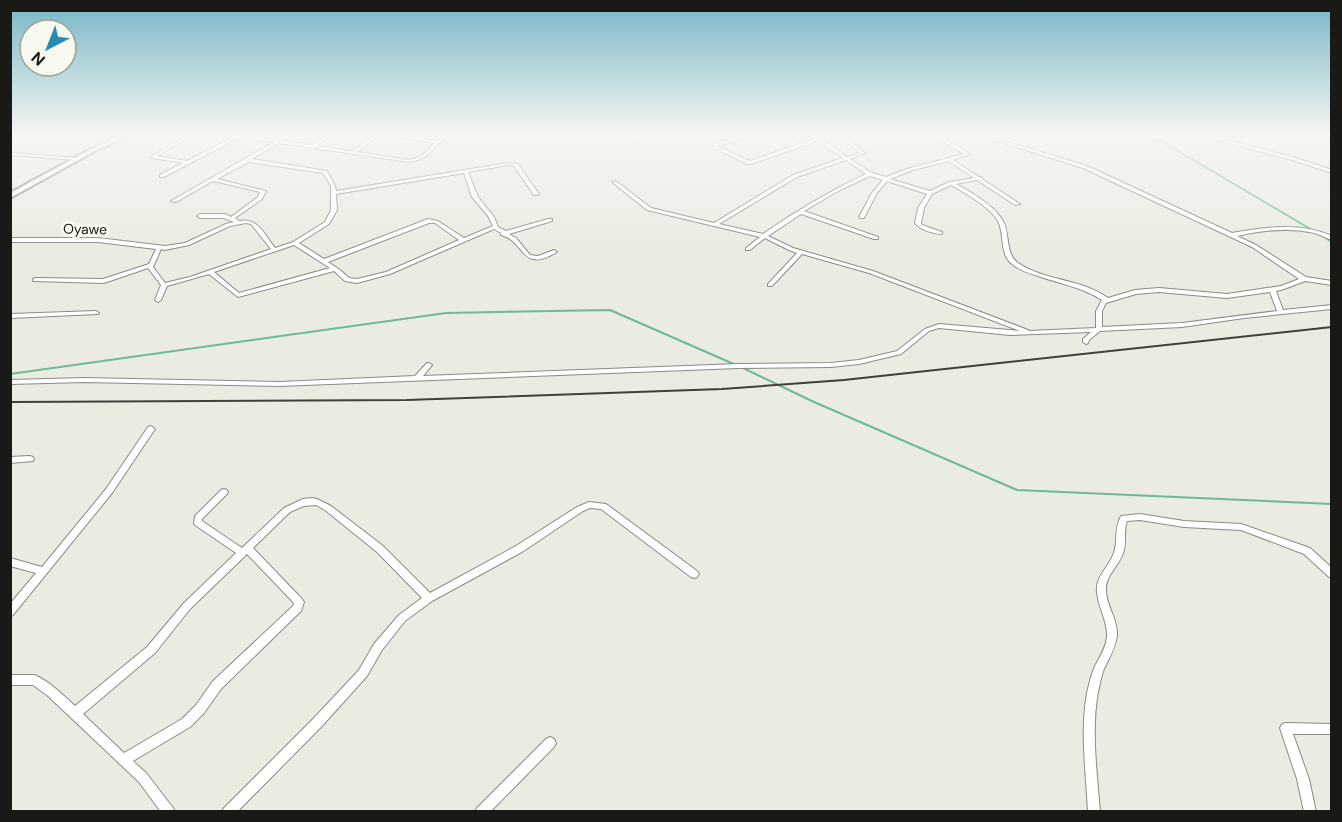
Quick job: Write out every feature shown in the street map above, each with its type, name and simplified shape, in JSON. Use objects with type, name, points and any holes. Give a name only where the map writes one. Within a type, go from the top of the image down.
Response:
[{"type":"main road","points":[[12,194],[52,172]]},
{"type":"street","points":[[162,176],[169,172]]},
{"type":"street","points":[[174,201],[226,172]]},
{"type":"street","points":[[164,285],[295,243],[327,223],[334,210],[333,186],[325,172]]},
{"type":"street","points":[[333,193],[457,172]]},
{"type":"street","points":[[466,172],[476,200],[494,216],[496,226],[503,234],[514,239],[522,251],[533,258],[554,252]]},
{"type":"street","points":[[520,172],[536,194]]},
{"type":"street","points":[[716,223],[785,181],[807,172]]},
{"type":"street","points":[[867,172],[930,193]]},
{"type":"street","points":[[862,217],[885,179],[906,172]]},
{"type":"street","points":[[971,172],[1017,204]]},
{"type":"street","points":[[1095,172],[1264,252],[1304,279],[1332,283]]},
{"type":"street","points":[[748,249],[801,212],[870,174]]},
{"type":"street","points":[[940,233],[918,224],[921,208],[930,193],[951,183],[980,178]]},
{"type":"street","name":"Oyawe","points":[[10,240],[98,240],[159,248],[187,244],[235,220],[260,198],[263,191],[213,180]]},
{"type":"street","points":[[614,182],[649,209],[764,236],[801,252],[871,272],[1029,333]]},
{"type":"street","points":[[951,183],[965,190],[1001,220],[1006,237],[1007,254],[1013,263],[1052,280],[1095,293],[1106,301]]},
{"type":"street","points":[[801,212],[876,238]]},
{"type":"street","points":[[200,216],[210,214],[253,223],[274,250]]},
{"type":"street","points":[[503,234],[550,220]]},
{"type":"street","points":[[323,262],[428,221],[435,222],[462,239]]},
{"type":"street","points":[[295,243],[350,281],[376,277],[438,254],[462,239],[496,226]]},
{"type":"street","points":[[1230,236],[1274,228],[1312,231],[1332,238]]},
{"type":"street","points":[[35,280],[110,280],[151,265],[159,248]]},
{"type":"street","points":[[770,285],[801,252]]},
{"type":"street","points":[[151,265],[164,285]]},
{"type":"street","points":[[210,272],[238,295],[334,269]]},
{"type":"street","points":[[1099,329],[1099,311],[1106,301],[1135,292],[1159,290],[1227,296],[1272,290],[1304,279]]},
{"type":"street","points":[[158,300],[164,285]]},
{"type":"street","points":[[1272,290],[1281,312]]},
{"type":"street","points":[[10,382],[84,380],[279,384],[831,365],[859,362],[899,353],[927,330],[939,326],[1029,333],[1182,325],[1332,308]]},
{"type":"street","points":[[10,316],[96,313]]},
{"type":"street","points":[[1086,342],[1086,339],[1099,329]]},
{"type":"street","points":[[418,378],[429,365]]},
{"type":"street","points":[[10,612],[110,491],[151,429]]},
{"type":"street","points":[[11,461],[30,459]]},
{"type":"street","points":[[123,760],[186,723],[207,701],[218,685],[298,608],[298,602],[245,551],[198,525],[198,518],[224,492]]},
{"type":"street","points":[[75,713],[151,650],[187,606],[287,510],[305,501],[319,502],[380,549],[429,598]]},
{"type":"street","points":[[228,812],[363,674],[378,647],[402,618],[429,598],[519,549],[580,509],[596,504],[603,506],[694,574]]},
{"type":"street","points":[[1094,812],[1090,726],[1096,678],[1110,646],[1112,633],[1101,593],[1102,582],[1118,556],[1121,546],[1120,524],[1124,518],[1140,517],[1184,524],[1241,527],[1307,551],[1332,574]]},
{"type":"street","points":[[10,562],[44,571]]},
{"type":"street","points":[[11,681],[35,680],[75,713],[143,778],[168,812]]},
{"type":"street","points":[[1310,812],[1303,778],[1287,728],[1332,729]]},
{"type":"street","points":[[480,812],[550,743]]},
{"type":"waterway","points":[[1214,172],[1312,230]]},
{"type":"waterway","points":[[1317,233],[1332,242]]},
{"type":"waterway","points":[[10,374],[446,313],[610,310],[736,365]]},
{"type":"waterway","points":[[741,367],[814,402],[1017,490],[1332,504]]},
{"type":"railway","points":[[10,402],[407,400],[722,389],[844,380],[1332,327]]}]
